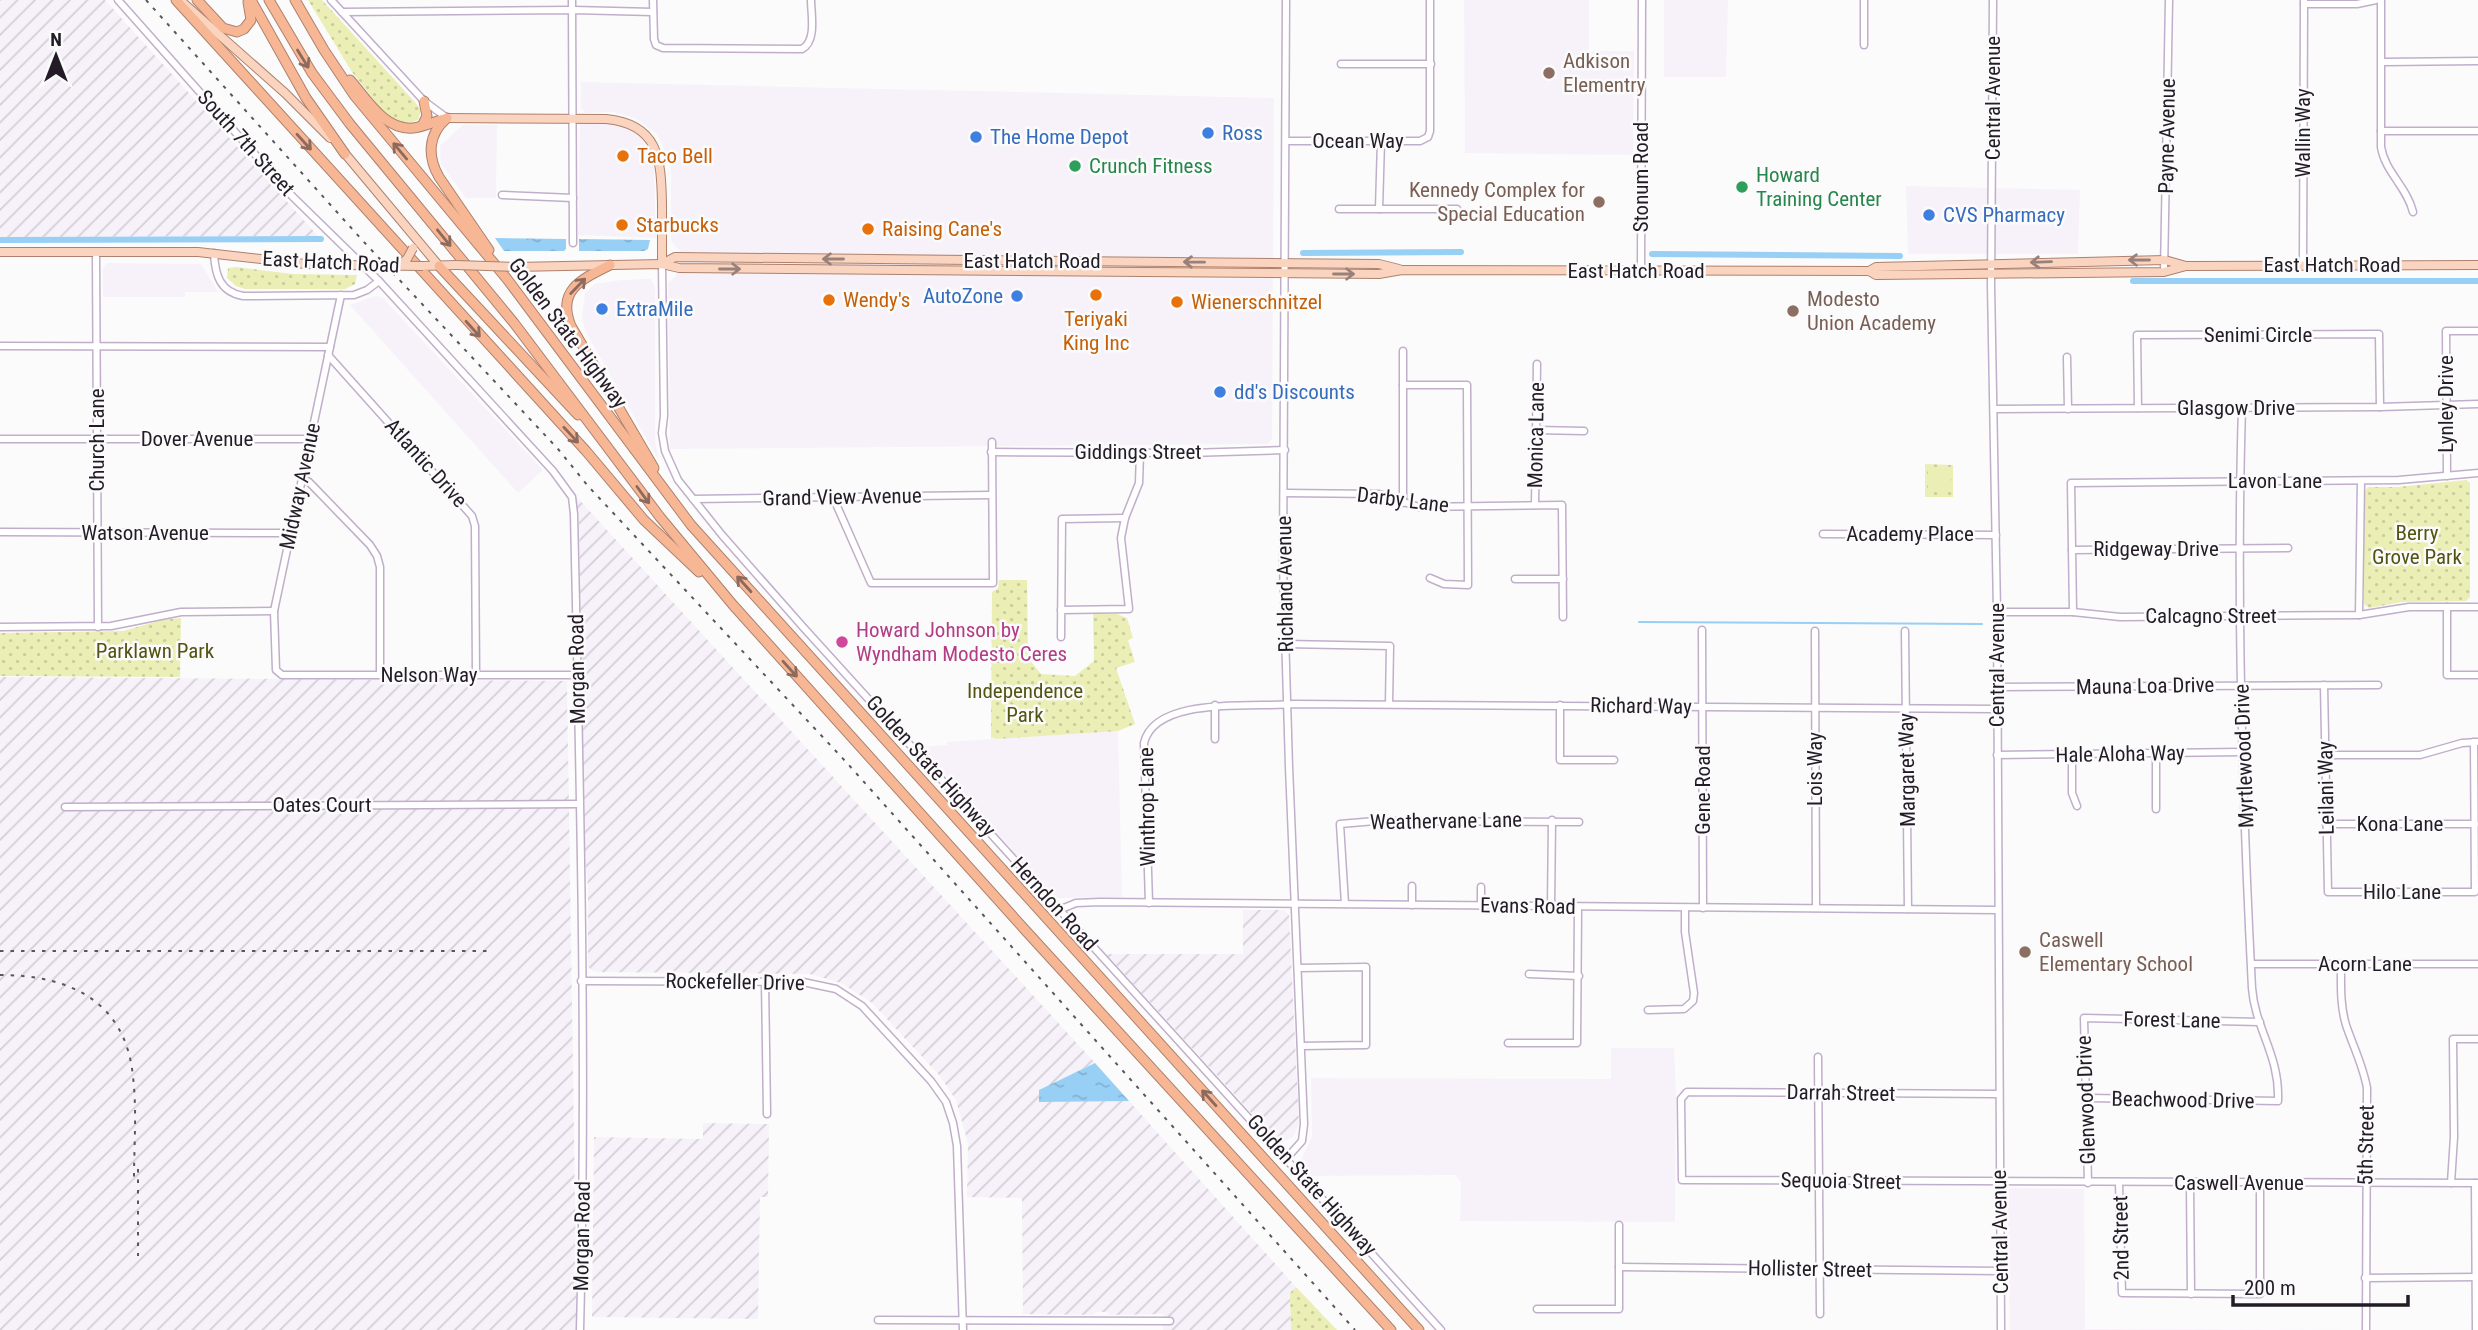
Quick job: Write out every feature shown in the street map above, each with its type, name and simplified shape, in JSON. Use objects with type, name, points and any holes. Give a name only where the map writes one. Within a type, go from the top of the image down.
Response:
[{"type":"highway","points":[[178,0],[586,451],[644,520],[733,605]]},
{"type":"highway","points":[[197,0],[223,28],[237,32],[244,29],[251,20],[249,0]]},
{"type":"highway","points":[[249,0],[296,82],[345,153]]},
{"type":"highway","name":"Golden State Highway","points":[[269,0],[312,73],[349,124],[514,323],[660,517],[733,605],[1035,941],[1391,1330]]},
{"type":"highway","name":"Golden State Highway","points":[[295,0],[324,50],[377,124],[507,279],[691,525],[1419,1330]]},
{"type":"highway","points":[[324,50],[387,120],[404,128],[447,118]]},
{"type":"highway","points":[[423,124],[428,116],[424,101]]},
{"type":"highway","points":[[447,118],[433,135],[433,164],[507,279]]},
{"type":"highway","points":[[439,265],[616,458]]},
{"type":"highway","points":[[610,265],[575,285],[567,301],[566,310],[571,326],[668,494]]},
{"type":"main road","points":[[178,0],[285,93],[345,153],[439,265]]},
{"type":"main road","name":"Herndon Road","points":[[447,118],[606,119],[627,123],[640,130],[652,142],[659,157],[662,175],[662,264]]},
{"type":"main road","points":[[397,266],[407,259],[413,248],[409,229]]},
{"type":"main road","name":"East Hatch Road","points":[[0,252],[214,253],[306,264],[397,266],[662,264],[679,268],[1379,274],[1402,270],[1869,271],[1876,267],[2164,272],[2186,266],[2478,265]]},
{"type":"main road","name":"East Hatch Road","points":[[662,264],[675,257],[1379,264],[1402,270]]},
{"type":"main road","name":"East Hatch Road","points":[[1991,269],[2165,260],[2186,266]]},
{"type":"street","name":"South 7th Street","points":[[118,0],[292,196],[379,281]]},
{"type":"street","points":[[331,0],[424,101],[447,118]]},
{"type":"street","points":[[572,0],[573,243]]},
{"type":"street","points":[[653,0],[654,39],[656,45],[663,48],[802,49],[808,46],[811,38],[811,0]]},
{"type":"street","name":"Richland Avenue","points":[[1285,1160],[1299,1145],[1304,1132],[1286,705],[1283,518],[1286,0]]},
{"type":"street","points":[[1341,64],[1431,64],[1430,0]]},
{"type":"street","name":"Stonum Road","points":[[1641,271],[1642,0]]},
{"type":"street","points":[[1864,0],[1864,45]]},
{"type":"street","name":"Central Avenue","points":[[1993,0],[1991,269],[1997,612],[2001,1330]]},
{"type":"street","name":"Payne Avenue","points":[[2164,272],[2169,0]]},
{"type":"street","points":[[2304,2],[2357,4],[2379,0],[2383,62],[2381,146],[2385,164],[2410,198],[2413,212]]},
{"type":"street","name":"Wallin Way","points":[[2303,266],[2304,2]]},
{"type":"street","points":[[342,12],[653,12]]},
{"type":"street","points":[[2383,62],[2478,61]]},
{"type":"street","name":"Ocean Way","points":[[1287,141],[1420,141],[1428,137],[1431,64]]},
{"type":"street","points":[[2381,131],[2478,131]]},
{"type":"street","points":[[1379,209],[1381,141]]},
{"type":"street","points":[[502,195],[573,198]]},
{"type":"street","points":[[1339,209],[1457,209]]},
{"type":"street","name":"Church Lane","points":[[96,253],[98,627]]},
{"type":"street","points":[[214,253],[215,272],[220,283],[236,294],[341,295],[362,293],[379,281]]},
{"type":"street","name":"Herndon Road","points":[[662,264],[663,442],[672,469],[693,499],[803,627],[1441,1330]]},
{"type":"street","name":"Morgan Road","points":[[379,281],[553,471],[572,497],[575,514],[581,981],[583,1222],[580,1330]]},
{"type":"street","name":"Midway Avenue","points":[[282,674],[276,670],[274,661],[274,611],[341,295]]},
{"type":"street","name":"Lynley Drive","points":[[2447,476],[2446,331],[2478,331]]},
{"type":"street","name":"Senimi Circle","points":[[2138,408],[2137,335],[2352,334],[2379,334],[2379,407]]},
{"type":"street","points":[[0,346],[330,347]]},
{"type":"street","points":[[1403,351],[1403,503]]},
{"type":"street","name":"Atlantic Drive","points":[[328,355],[472,516],[475,526],[476,674]]},
{"type":"street","points":[[2067,357],[2068,409]]},
{"type":"street","name":"Monica Lane","points":[[1535,505],[1537,364]]},
{"type":"street","points":[[1403,385],[1467,385],[1468,585],[1444,584],[1430,578]]},
{"type":"street","name":"Glasgow Drive","points":[[1995,409],[2478,404]]},
{"type":"street","name":"Myrtlewood Drive","points":[[2242,408],[2240,616],[2244,823],[2252,989],[2260,1022],[2273,1055],[2278,1079],[2278,1101]]},
{"type":"street","points":[[1536,430],[1584,431]]},
{"type":"street","name":"Dover Avenue","points":[[0,439],[310,439]]},
{"type":"street","points":[[833,497],[871,583],[993,583],[992,442]]},
{"type":"street","name":"Giddings Street","points":[[991,452],[1285,450]]},
{"type":"street","points":[[1061,610],[1129,609],[1121,549],[1125,518],[1137,491],[1140,453]]},
{"type":"street","name":"Lavon Lane","points":[[2072,550],[2071,483],[2361,481],[2426,479],[2478,473]]},
{"type":"street","points":[[302,478],[370,545],[377,556],[380,567],[380,674]]},
{"type":"street","points":[[2359,615],[2361,481]]},
{"type":"street","name":"Darby Lane","points":[[1285,493],[1378,494],[1419,506],[1562,505],[1563,579]]},
{"type":"street","name":"Grand View Avenue","points":[[693,499],[991,495]]},
{"type":"street","points":[[1061,637],[1062,519],[1125,518]]},
{"type":"street","name":"Watson Avenue","points":[[0,532],[290,533]]},
{"type":"street","name":"Academy Place","points":[[1823,534],[1996,535]]},
{"type":"street","name":"Ridgeway Drive","points":[[2072,550],[2288,548]]},
{"type":"street","points":[[2072,550],[2073,612]]},
{"type":"street","points":[[1516,579],[1563,579],[1563,617]]},
{"type":"street","name":"Calcagno Street","points":[[1997,612],[2073,612],[2120,617],[2359,615],[2424,607],[2478,607]]},
{"type":"street","points":[[2447,607],[2447,675],[2478,675]]},
{"type":"street","points":[[0,627],[98,627],[122,625],[181,612],[274,611]]},
{"type":"street","name":"Gene Road","points":[[1702,630],[1703,908]]},
{"type":"street","name":"Lois Way","points":[[1815,631],[1816,908]]},
{"type":"street","name":"Margaret Way","points":[[1905,631],[1908,909]]},
{"type":"street","points":[[1286,644],[1390,646],[1389,704]]},
{"type":"street","name":"Nelson Way","points":[[282,674],[576,674]]},
{"type":"street","name":"Leilani Way","points":[[2324,685],[2328,892]]},
{"type":"street","name":"Mauna Loa Drive","points":[[1996,687],[2378,685]]},
{"type":"street","points":[[1215,705],[1215,739]]},
{"type":"street","name":"Winthrop Lane","points":[[1149,903],[1146,736],[1151,728],[1163,719],[1215,705],[1286,705]]},
{"type":"street","name":"Richard Way","points":[[1286,705],[1996,709]]},
{"type":"street","points":[[1560,705],[1560,760],[1614,760]]},
{"type":"street","points":[[2325,755],[2420,755],[2462,743],[2476,742],[2475,824]]},
{"type":"street","name":"Hale Aloha Way","points":[[1997,755],[2243,752]]},
{"type":"street","points":[[2072,754],[2072,793],[2077,806]]},
{"type":"street","points":[[2156,754],[2156,809]]},
{"type":"street","name":"Oates Court","points":[[65,807],[579,804]]},
{"type":"street","name":"Weathervane Lane","points":[[1345,905],[1340,824],[1375,821],[1579,822]]},
{"type":"street","points":[[1552,821],[1552,906]]},
{"type":"street","name":"Kona Lane","points":[[2326,824],[2475,824]]},
{"type":"street","name":"Hilo Lane","points":[[2328,892],[2475,891],[2475,824]]},
{"type":"street","points":[[1412,886],[1412,905]]},
{"type":"street","points":[[1481,887],[1481,906]]},
{"type":"street","name":"Evans Road","points":[[1059,910],[1076,903],[1149,903],[1998,911]]},
{"type":"street","points":[[1508,1043],[1577,1043],[1578,907]]},
{"type":"street","points":[[1648,1010],[1684,1009],[1694,998],[1685,932],[1685,908]]},
{"type":"street","name":"Acorn Lane","points":[[2252,964],[2478,964]]},
{"type":"street","name":"5th Street","points":[[2341,964],[2344,1015],[2362,1064],[2367,1087],[2366,1330]]},
{"type":"street","points":[[1298,968],[1366,967],[1367,1045],[1301,1046]]},
{"type":"street","points":[[1529,974],[1579,976]]},
{"type":"street","name":"Rockefeller Drive","points":[[581,981],[816,983],[847,995],[869,1012],[938,1090],[951,1115],[957,1146],[964,1330]]},
{"type":"street","points":[[765,981],[767,1114]]},
{"type":"street","name":"Forest Lane","points":[[2084,1018],[2260,1022]]},
{"type":"street","name":"Glenwood Drive","points":[[2084,1018],[2088,1183]]},
{"type":"street","points":[[2451,1183],[2454,1137],[2453,1039],[2478,1039]]},
{"type":"street","points":[[1818,1056],[1820,1314]]},
{"type":"street","name":"Darrah Street","points":[[1682,1180],[1683,1094],[1687,1092],[1999,1094]]},
{"type":"street","name":"Beachwood Drive","points":[[2088,1098],[2278,1101]]},
{"type":"street","name":"Sequoia Street","points":[[1682,1180],[2000,1183]]},
{"type":"street","name":"Caswell Avenue","points":[[2000,1183],[2477,1183]]},
{"type":"street","name":"2nd Street","points":[[2119,1183],[2122,1293],[2191,1294]]},
{"type":"street","points":[[2190,1183],[2191,1294],[2260,1294],[2260,1183]]},
{"type":"street","points":[[2476,1330],[2477,1183]]},
{"type":"street","points":[[1537,1308],[1619,1309],[1619,1225]]},
{"type":"street","name":"Hollister Street","points":[[1619,1267],[2001,1271]]},
{"type":"street","points":[[2365,1278],[2477,1277]]},
{"type":"street","points":[[877,1320],[1170,1321]]},
{"type":"street","points":[[1099,1321],[1100,1330]]},
{"type":"shaded area","points":[[0,0],[105,0],[318,236],[0,237]]},
{"type":"shaded area","name":"Adkison Elementry","points":[[1464,0],[1589,0],[1589,51],[1634,51],[1633,155],[1465,153]]},
{"type":"shaded area","points":[[1664,0],[1728,0],[1726,77],[1664,77]]},
{"type":"shaded area","points":[[581,82],[1274,98],[1272,439],[1267,444],[670,449],[668,283],[676,276],[680,251],[671,241],[671,172],[668,158],[657,134],[635,118],[613,112],[585,113],[581,108]]},
{"type":"shaded area","points":[[580,122],[617,123],[641,136],[654,165],[656,238],[578,235]]},
{"type":"shaded area","points":[[463,125],[497,125],[496,198],[466,198],[441,164],[440,146]]},
{"type":"shaded area","points":[[1906,186],[2080,190],[2078,254],[1908,254]]},
{"type":"shaded area","points":[[107,263],[201,264],[218,292],[185,292],[185,297],[103,297],[103,268]]},
{"type":"shaded area","points":[[650,279],[655,286],[655,441],[659,461],[586,332],[582,319],[585,293],[595,284]]},
{"type":"shaded area","points":[[375,296],[382,297],[543,470],[518,493],[350,305]]},
{"type":"shaded area","points":[[574,494],[1095,1063],[1039,1090],[1039,1101],[1129,1101],[1296,1287],[1290,1293],[1291,1330],[1163,1330],[1163,1314],[1023,1314],[1022,1198],[967,1197],[968,1144],[956,1100],[940,1076],[871,1002],[841,983],[810,974],[595,972],[590,969],[584,846],[584,669],[581,667],[579,518]]},
{"type":"shaded area","points":[[0,677],[567,681],[577,1330],[0,1330]]},
{"type":"shaded area","points":[[1118,731],[1122,897],[1055,898],[920,747],[991,737],[996,739]]},
{"type":"shaded area","points":[[1243,910],[1284,910],[1289,915],[1299,1124],[1293,1137],[1282,1142],[1278,1142],[1106,954],[1243,954]]},
{"type":"shaded area","points":[[1611,1048],[1674,1048],[1675,1222],[1460,1221],[1461,1182],[1455,1175],[1307,1176],[1298,1165],[1312,1137],[1311,1078],[1611,1079]]},
{"type":"shaded area","points":[[703,1123],[769,1124],[768,1197],[760,1197],[758,1319],[592,1317],[594,1137],[703,1139]]},
{"type":"shaded area","points":[[2010,1188],[2084,1189],[2085,1329],[2359,1330],[2010,1330],[2007,1192]]},
{"type":"green space","points":[[308,0],[322,0],[414,101],[421,110],[418,120],[407,124],[398,122],[382,110],[352,72]]},
{"type":"green space","points":[[228,268],[293,274],[357,275],[355,284],[345,289],[245,289],[236,286],[227,278]]},
{"type":"green space","points":[[1925,464],[1953,465],[1953,497],[1925,497]]},
{"type":"green space","points":[[1941,470],[1951,470],[1950,491],[1941,491]]},
{"type":"green space","points":[[1928,471],[1938,471],[1938,492],[1928,491]]},
{"type":"green space","name":"Berry Grove Park","points":[[2466,480],[2470,483],[2470,597],[2466,601],[2402,602],[2369,608],[2364,604],[2364,492],[2368,487],[2398,487]]},
{"type":"green space","name":"Independence Park","points":[[999,580],[1027,580],[1028,658],[1041,674],[1075,676],[1094,661],[1093,614],[1117,614],[1127,618],[1133,638],[1128,640],[1135,662],[1116,668],[1135,724],[1118,731],[996,739],[991,737],[992,592],[998,588]]},
{"type":"green space","name":"Parklawn Park","points":[[181,618],[180,677],[0,676],[0,633],[123,631],[162,620]]},
{"type":"green space","points":[[1296,1287],[1337,1330],[1291,1330],[1290,1293]]},
{"type":"water","points":[[495,238],[566,239],[566,249],[504,251]]},
{"type":"water","points":[[579,239],[650,240],[648,249],[644,251],[579,251]]},
{"type":"water","points":[[1095,1063],[1129,1101],[1039,1102],[1039,1090]]},
{"type":"waterway","points":[[0,240],[321,239]]},
{"type":"waterway","points":[[1303,253],[1461,252]]},
{"type":"waterway","points":[[1652,254],[1900,256]]},
{"type":"waterway","points":[[2133,281],[2478,281]]},
{"type":"waterway","points":[[1639,622],[1982,624]]},
{"type":"railway","points":[[146,0],[363,241],[558,449],[588,486],[847,763],[1355,1330]]},
{"type":"railway","points":[[0,951],[491,951]]},
{"type":"railway","points":[[0,975],[49,980],[71,987],[106,1011],[119,1029],[128,1051],[133,1077],[134,1179]]},
{"type":"railway","points":[[138,1169],[138,1256]]},
{"type":"place","name":"Adkison Elementry","points":[[1549,73]]},
{"type":"place","name":"Ross","points":[[1208,133]]},
{"type":"place","name":"The Home Depot","points":[[976,137]]},
{"type":"place","name":"Taco Bell","points":[[623,156]]},
{"type":"place","name":"Crunch Fitness","points":[[1075,166]]},
{"type":"place","name":"Howard Training Center","points":[[1742,187]]},
{"type":"place","name":"Kennedy Complex for Special Education","points":[[1599,202]]},
{"type":"place","name":"CVS Pharmacy","points":[[1929,215]]},
{"type":"place","name":"Starbucks","points":[[622,225]]},
{"type":"place","name":"Raising Cane's","points":[[868,229]]},
{"type":"place","name":"Teriyaki King Inc","points":[[1096,295]]},
{"type":"place","name":"AutoZone","points":[[1017,296]]},
{"type":"place","name":"Wendy's","points":[[829,300]]},
{"type":"place","name":"Wienerschnitzel","points":[[1177,302]]},
{"type":"place","name":"ExtraMile","points":[[602,309]]},
{"type":"place","name":"Modesto Union Academy","points":[[1793,311]]},
{"type":"place","name":"dd's Discounts","points":[[1220,392]]},
{"type":"place","name":"Howard Johnson by Wyndham Modesto Ceres","points":[[842,642]]},
{"type":"place","name":"Caswell Elementary School","points":[[2025,952]]}]
